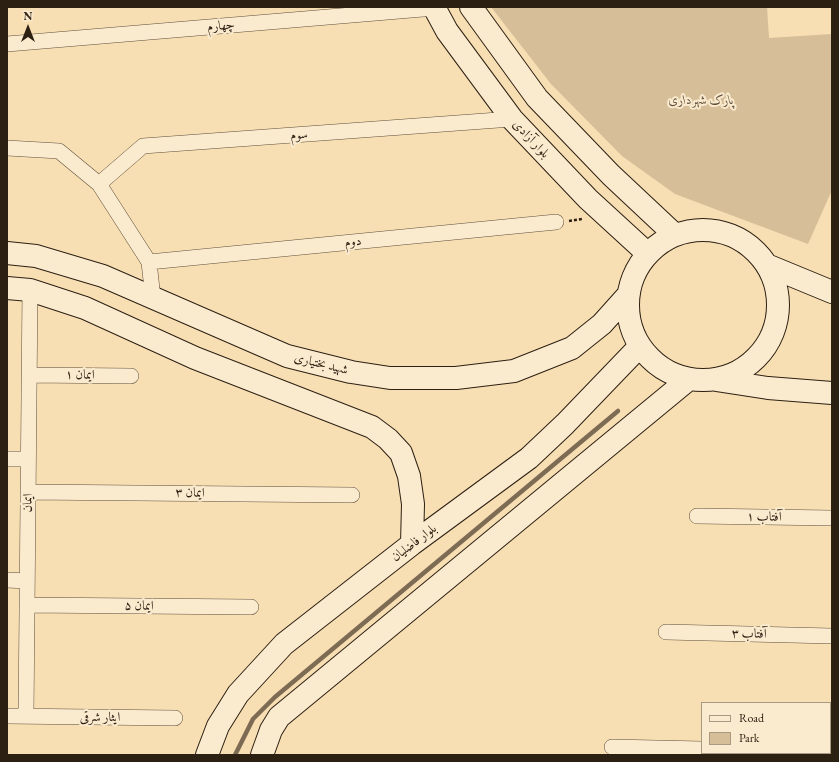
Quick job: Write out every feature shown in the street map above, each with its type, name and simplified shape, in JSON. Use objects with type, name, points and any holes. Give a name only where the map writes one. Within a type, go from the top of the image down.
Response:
[{"type":"main road","points":[[471,7],[537,98],[611,176],[675,235]]},
{"type":"main road","name":"بلوار آزادی","points":[[435,8],[447,31],[512,119],[588,199],[648,254]]},
{"type":"main road","points":[[715,380],[735,373],[753,362],[767,346],[773,334],[779,307],[777,286],[769,266],[751,246],[728,234],[702,229],[675,235],[660,243],[648,254],[634,273],[628,295],[629,322],[640,346],[653,362],[670,373],[689,379],[715,380],[768,388],[832,393]]},
{"type":"main road","name":"شهید بختیاری","points":[[7,253],[36,256],[103,276],[288,356],[350,372],[390,378],[456,378],[514,371],[572,348],[602,324],[628,295]]},
{"type":"main road","points":[[769,266],[832,292]]},
{"type":"main road","points":[[7,288],[30,290],[85,308],[195,358],[372,428],[388,439],[401,453],[409,476],[413,504],[412,544]]},
{"type":"main road","name":"بلوار فاضلیان","points":[[207,755],[218,726],[238,694],[284,644],[412,544],[529,458],[565,424],[640,346]]},
{"type":"main road","points":[[262,755],[271,730],[279,717],[689,379]]},
{"type":"street","name":"چهارم","points":[[7,44],[435,8]]},
{"type":"street","name":"سوم","points":[[99,184],[143,146],[512,119]]},
{"type":"street","points":[[7,148],[59,151],[99,184],[149,262],[153,298]]},
{"type":"street","name":"دوم","points":[[149,262],[556,222]]},
{"type":"street","name":"ایمان","points":[[26,716],[30,290]]},
{"type":"street","name":"ایمان ۱","points":[[29,375],[131,376]]},
{"type":"street","points":[[7,459],[28,459]]},
{"type":"street","name":"ایمان ۳","points":[[28,492],[352,495]]},
{"type":"street","name":"آفتاب ۱","points":[[697,516],[832,518]]},
{"type":"street","points":[[7,580],[27,581]]},
{"type":"street","name":"ایمان ۵","points":[[27,605],[251,607]]},
{"type":"street","name":"آفتاب ۳","points":[[666,632],[832,636]]},
{"type":"street","name":"ایثار شرقی","points":[[7,716],[175,718]]},
{"type":"street","points":[[612,747],[701,749]]},
{"type":"green space","name":"پارک شهرداری","points":[[491,7],[767,7],[769,38],[832,34],[832,190],[808,244],[675,194],[622,156],[551,84]]},
{"type":"waterway","points":[[235,755],[253,719],[275,697],[618,411]]}]
